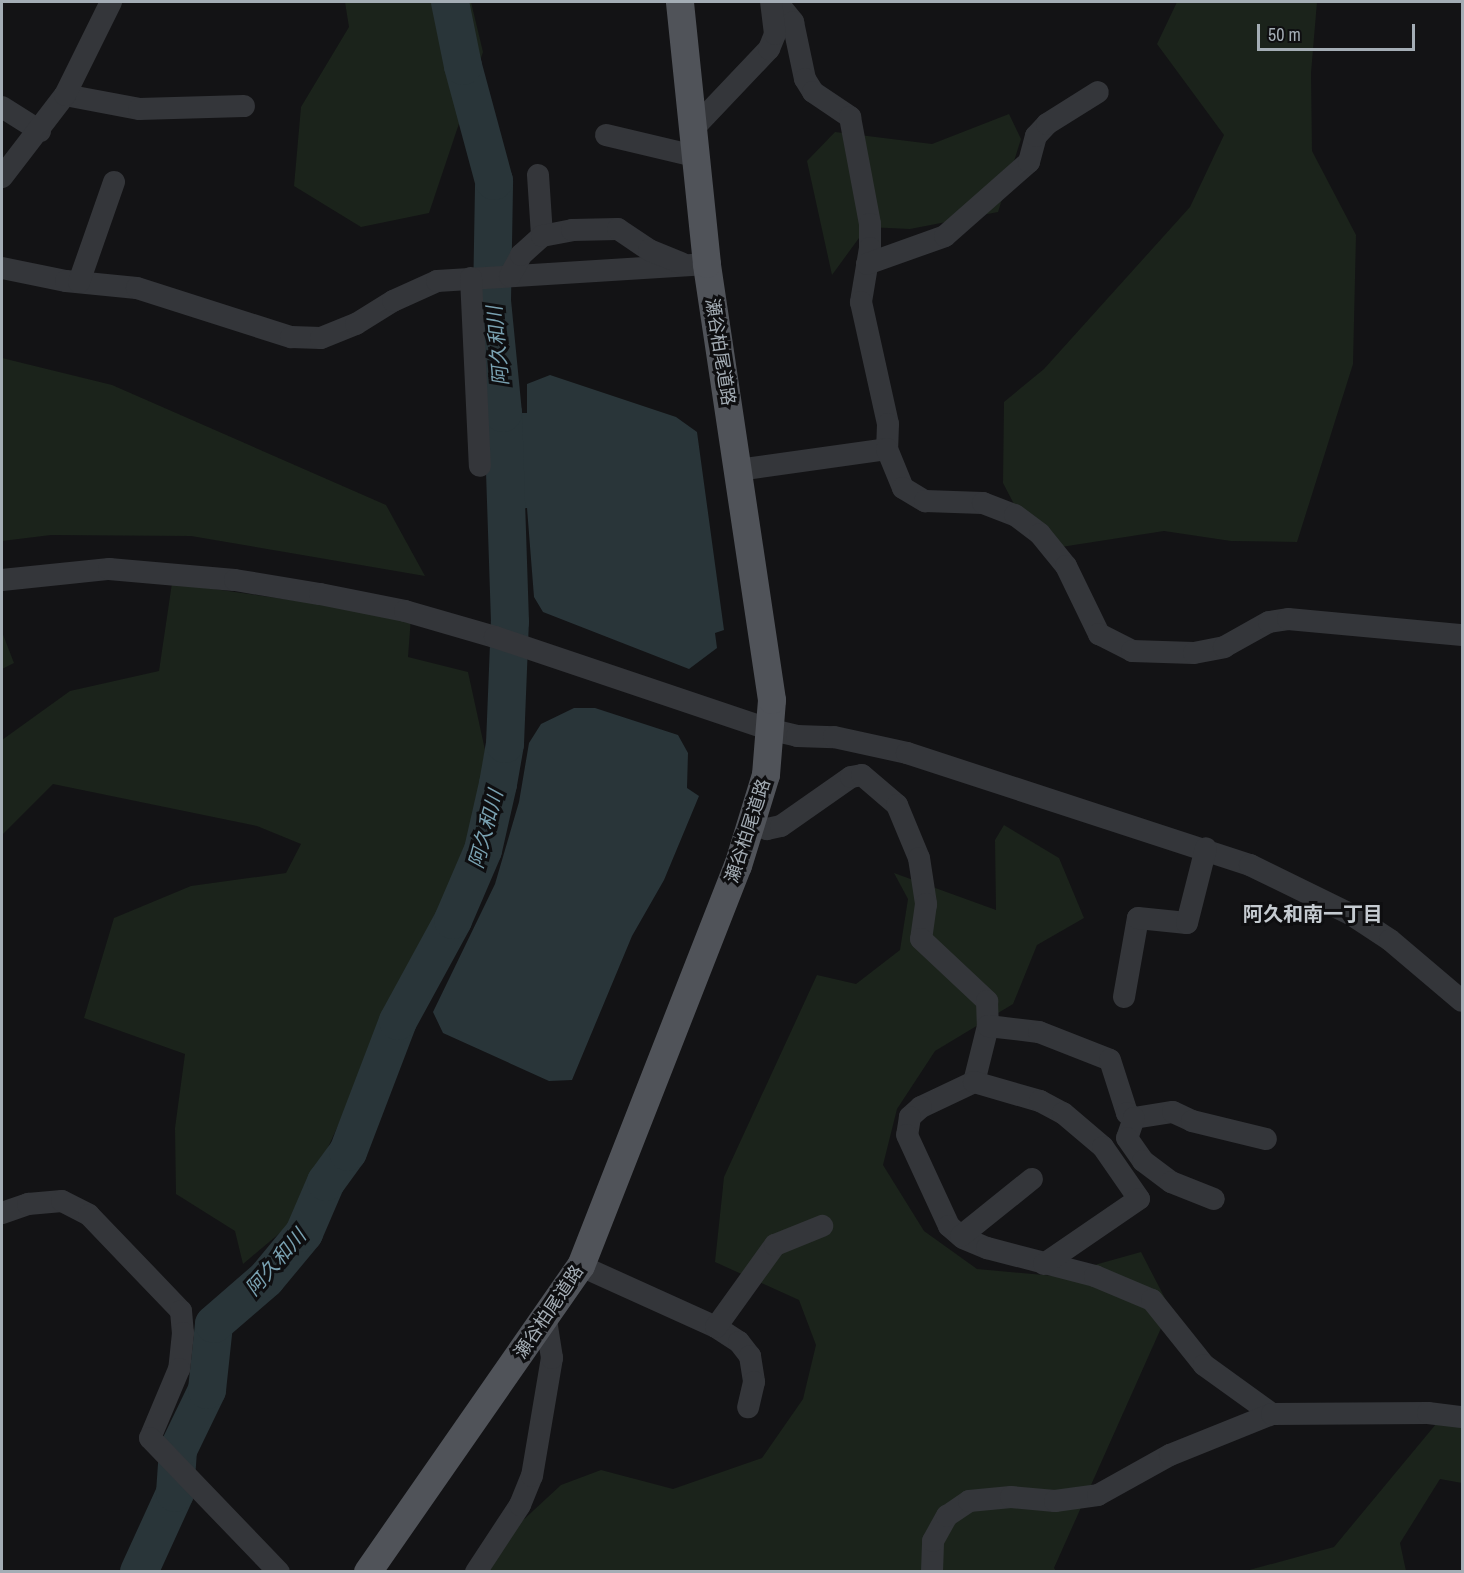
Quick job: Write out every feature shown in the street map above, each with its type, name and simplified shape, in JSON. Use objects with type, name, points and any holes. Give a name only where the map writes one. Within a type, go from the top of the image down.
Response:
[{"type":"main road","name":"瀬谷柏尾道路","points":[[368,1572],[581,1266],[753,824],[766,775],[772,730],[764,634],[738,470],[697,265],[694,143],[680,2]]},
{"type":"street","points":[[2,177],[40,131],[65,95],[111,2]]},
{"type":"street","points":[[606,135],[694,143],[769,49],[775,34],[771,2]]},
{"type":"street","points":[[777,2],[793,22],[805,79],[813,92],[850,117],[870,224],[861,302],[888,424],[887,449],[903,488],[926,501],[983,503],[1015,515],[1040,534],[1066,566],[1098,634],[1132,651],[1194,653],[1224,647],[1269,622],[1288,619],[1462,635]]},
{"type":"street","points":[[867,264],[945,236],[1029,162],[1036,136],[1047,124],[1098,92]]},
{"type":"street","points":[[65,95],[139,109],[244,106]]},
{"type":"street","points":[[2,107],[40,131]]},
{"type":"street","points":[[538,175],[542,236]]},
{"type":"street","points":[[78,282],[114,182]]},
{"type":"street","points":[[508,277],[521,255],[542,236],[572,230],[618,229],[649,250],[697,265]]},
{"type":"street","points":[[2,268],[78,282],[137,288],[291,337],[321,338],[356,324],[393,301],[437,281],[697,265]]},
{"type":"street","points":[[475,278],[480,466]]},
{"type":"street","points":[[738,470],[887,449]]},
{"type":"street","points":[[2,580],[109,569],[156,571],[384,606],[495,637],[772,730],[797,736],[834,737],[907,753],[1144,832],[1206,848],[1302,889],[1352,915],[1390,940],[1462,1000]]},
{"type":"street","points":[[753,824],[767,829],[782,826],[851,777],[862,775],[897,805],[919,858],[926,904],[921,939],[987,1001],[988,1026],[974,1082]]},
{"type":"street","points":[[1124,997],[1138,918],[1187,923],[1206,848]]},
{"type":"street","points":[[988,1026],[1039,1032],[1110,1060],[1127,1113],[1134,1118],[1173,1112],[1192,1121],[1266,1139]]},
{"type":"street","points":[[1044,1264],[1139,1199],[1103,1148],[1063,1113],[1040,1101],[974,1082],[921,1107],[910,1117],[907,1135],[949,1226],[961,1236],[1044,1264],[1095,1276],[1152,1300],[1204,1365],[1272,1414]]},
{"type":"street","points":[[1134,1118],[1127,1138],[1143,1161],[1171,1182],[1214,1199]]},
{"type":"street","points":[[961,1236],[1032,1179]]},
{"type":"street","points":[[2,1213],[28,1204],[63,1201],[89,1215],[181,1311],[183,1333],[179,1369],[150,1438],[279,1572]]},
{"type":"street","points":[[716,1327],[774,1245],[822,1226]]},
{"type":"street","points":[[581,1266],[716,1327],[739,1342],[750,1356],[754,1382],[748,1407]]},
{"type":"street","points":[[476,1572],[520,1505],[532,1476],[552,1358],[546,1319]]},
{"type":"street","points":[[932,1572],[933,1541],[947,1516],[969,1501],[1011,1497],[1055,1501],[1098,1495],[1170,1455],[1272,1414],[1428,1413],[1462,1418]]},
{"type":"shaded area","points":[[345,2],[471,2],[483,52],[429,213],[361,227],[294,186],[301,107],[349,27]]},
{"type":"shaded area","points":[[1177,2],[1317,2],[1311,73],[1312,151],[1356,235],[1353,364],[1297,542],[1231,541],[1164,531],[1061,547],[1015,506],[1003,483],[1004,402],[1044,369],[1190,207],[1224,135],[1157,44]]},
{"type":"shaded area","points":[[1009,114],[1021,139],[998,212],[910,229],[867,227],[832,275],[807,161],[835,132],[932,144]]},
{"type":"shaded area","points":[[2,358],[112,385],[386,505],[425,576],[191,536],[51,535],[2,541]]},
{"type":"shaded area","points":[[550,375],[676,417],[697,432],[724,630],[715,633],[717,648],[689,669],[543,612],[534,597],[527,508],[507,510],[503,413],[527,413],[527,384]]},
{"type":"shaded area","points":[[172,583],[411,617],[408,657],[468,672],[485,750],[472,835],[294,1221],[243,1264],[235,1231],[176,1194],[175,1128],[185,1054],[84,1018],[114,918],[191,886],[286,873],[301,844],[257,826],[53,784],[2,835],[2,740],[70,691],[159,671]]},
{"type":"shaded area","points":[[2,632],[14,663],[2,669]]},
{"type":"shaded area","points":[[574,708],[595,708],[678,735],[688,753],[687,788],[699,796],[664,880],[632,936],[572,1080],[549,1081],[443,1033],[433,1012],[495,884],[519,802],[529,743],[541,724]]},
{"type":"shaded area","points":[[1004,825],[1059,858],[1084,918],[1037,945],[1013,1004],[935,1051],[897,1109],[883,1165],[924,1231],[977,1269],[1055,1276],[1141,1252],[1170,1308],[1054,1568],[1056,1571],[467,1572],[561,1485],[601,1470],[673,1489],[762,1458],[803,1399],[816,1345],[799,1300],[715,1262],[724,1177],[817,975],[856,984],[900,950],[908,899],[894,873],[996,910],[995,840]]},
{"type":"shaded area","points":[[1462,1415],[1462,1483],[1440,1479],[1400,1543],[1406,1571],[1242,1572],[1334,1547],[1441,1418]]},
{"type":"waterway","name":"阿久和川","points":[[139,1572],[175,1493],[178,1450],[207,1390],[214,1324],[266,1279],[304,1233],[326,1182],[348,1152],[398,1021],[453,920],[483,850],[498,784],[505,744],[510,622],[503,413],[492,301],[494,181],[463,66],[450,2]]},
{"type":"district","name":"阿久和南一丁目","points":[[1313,913]]}]
